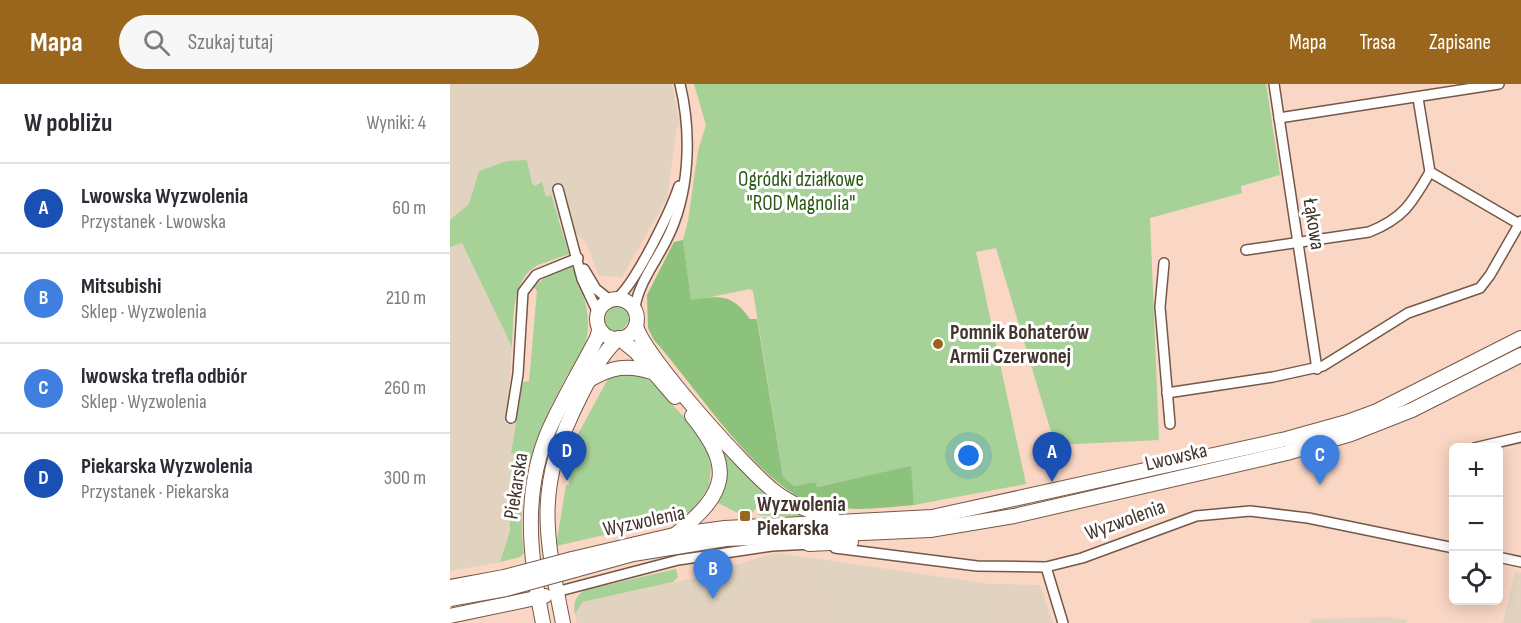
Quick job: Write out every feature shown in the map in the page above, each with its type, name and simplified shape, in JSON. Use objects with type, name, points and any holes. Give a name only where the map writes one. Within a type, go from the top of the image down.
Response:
[{"type":"main road","points":[[614,300],[635,307],[638,319],[630,336],[610,338],[598,331],[596,322],[602,305],[614,300]]},
{"type":"main road","points":[[636,326],[644,344],[685,395],[763,482],[797,506],[849,522]]},
{"type":"main road","name":"Piekarska","points":[[543,623],[538,598],[530,520],[535,474],[548,433],[597,338],[598,331]]},
{"type":"main road","points":[[619,338],[635,351],[711,441],[720,468],[719,480],[711,502],[675,535]]},
{"type":"main road","name":"Piekarska","points":[[563,623],[546,528],[549,484],[562,435],[601,357],[619,338]]},
{"type":"main road","name":"Lwowska","points":[[849,522],[909,520],[966,510],[1319,430],[1377,411],[1521,338]]},
{"type":"main road","name":"Lwowska","points":[[823,533],[930,530],[1014,516],[1321,444],[1412,410],[1521,355]]},
{"type":"main road","points":[[589,380],[618,366],[636,367],[654,373]]},
{"type":"main road","name":"Wyzwolenia","points":[[450,599],[506,589],[574,565],[675,535],[758,525],[849,522]]},
{"type":"main road","points":[[809,544],[912,538],[930,530]]},
{"type":"main road","name":"Wyzwolenia","points":[[450,587],[700,542],[823,533]]},
{"type":"main road","points":[[450,616],[538,598],[556,592]]},
{"type":"street","points":[[635,307],[641,287],[676,220],[683,191],[687,123],[680,84]]},
{"type":"street","name":"Łąkowa","points":[[1274,84],[1317,369]]},
{"type":"street","points":[[1279,118],[1499,84]]},
{"type":"street","points":[[1246,250],[1369,232],[1384,226],[1410,206],[1430,172],[1418,98]]},
{"type":"street","points":[[1167,393],[1317,369],[1408,313],[1480,288],[1520,223],[1430,172]]},
{"type":"street","points":[[578,258],[596,289],[614,300],[623,294],[669,210],[683,173]]},
{"type":"street","points":[[558,189],[582,279],[598,314]]},
{"type":"street","points":[[511,418],[518,374],[523,292],[536,275],[578,258]]},
{"type":"street","points":[[1164,263],[1160,307],[1170,424]]},
{"type":"street","points":[[1492,443],[1521,437]]},
{"type":"street","name":"Wyzwolenia","points":[[556,592],[678,560],[772,546],[809,544],[977,566],[1046,567],[1082,558],[1196,516],[1224,512],[1275,512],[1449,547]]},
{"type":"street","points":[[1503,558],[1521,562]]},
{"type":"street","points":[[1046,567],[1063,623]]},
{"type":"shaded area","points":[[450,84],[672,84],[680,126],[677,127],[667,198],[622,277],[599,276],[586,242],[554,215],[462,243],[512,347],[509,384],[535,390],[514,453],[510,478],[510,531],[500,562],[450,571]]},
{"type":"shaded area","points":[[775,553],[819,559],[841,623],[577,623],[575,614],[581,602],[694,578]]},
{"type":"shaded area","points":[[819,559],[989,584],[982,623],[841,623]]},
{"type":"shaded area","points":[[1515,571],[1521,573],[1521,623],[1503,623]]},
{"type":"shaded area","points":[[989,584],[1040,585],[1053,623],[982,623]]},
{"type":"shaded area","points":[[1387,617],[1407,620],[1406,623],[1311,623],[1310,619]]},
{"type":"green space","name":"Ogródki działkowe \"ROD Magnolia\"","points":[[694,84],[1266,84],[1280,175],[1241,186],[1242,193],[1150,218],[1159,440],[1055,445],[996,248],[976,252],[1026,484],[914,505],[910,467],[816,487],[815,482],[794,486],[783,477],[753,291],[750,289],[691,301],[683,240],[698,151],[706,125]]},
{"type":"green space","points":[[527,160],[532,184],[535,186],[542,182],[546,197],[551,195],[569,254],[538,265],[522,280],[515,302],[512,347],[462,243],[450,247],[450,220],[469,204],[479,171],[507,161]]},
{"type":"green space","points":[[683,240],[691,300],[724,298],[737,304],[750,319],[757,319],[783,477],[794,486],[815,482],[817,487],[911,466],[914,505],[851,509],[813,503],[793,493],[772,477],[728,432],[654,340],[648,328],[647,295],[674,242]]},
{"type":"green space","points":[[570,266],[575,269],[585,302],[588,319],[587,336],[543,425],[529,466],[522,508],[524,553],[520,557],[500,562],[510,531],[510,478],[514,454],[511,453],[523,382],[529,381],[537,291],[534,287],[544,278]]},
{"type":"green space","points":[[622,304],[628,311],[629,321],[623,329],[611,333],[604,320],[605,317],[610,309]]},
{"type":"green space","points":[[619,372],[647,378],[699,433],[707,449],[711,468],[709,487],[695,508],[679,518],[556,546],[566,485],[569,485],[566,456],[609,377]]},
{"type":"green space","points":[[714,436],[768,494],[752,513],[742,511],[740,514],[716,502],[720,495]]},
{"type":"green space","points":[[772,497],[808,517],[758,515]]},
{"type":"green space","points":[[676,569],[678,577],[673,582],[582,602],[575,614],[575,600],[585,590]]},
{"type":"place","name":"Pomnik Bohaterów Armii Czerwonej","points":[[938,344]]},
{"type":"place","name":"Piekarska Wyzwolenia","points":[[567,481]]},
{"type":"place","name":"Lwowska Wyzwolenia","points":[[1052,482]]},
{"type":"place","name":"lwowska trefla odbiór","points":[[1320,485]]},
{"type":"place","name":"Wyzwolenia Piekarska","points":[[745,516]]},
{"type":"place","name":"Mitsubishi","points":[[713,599]]}]
